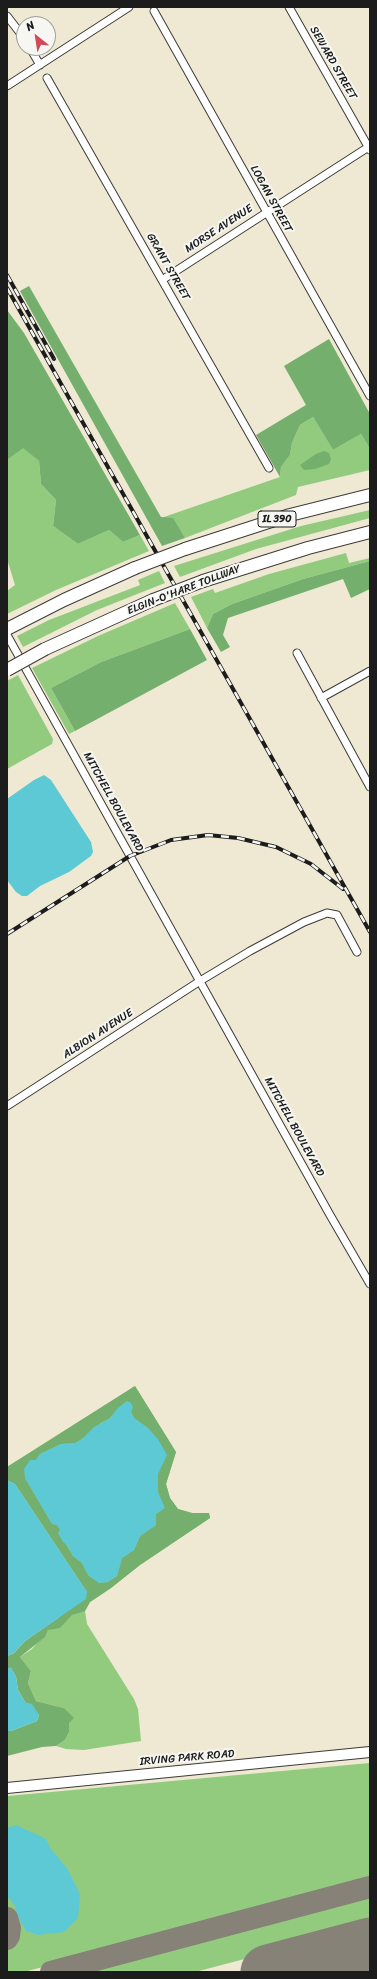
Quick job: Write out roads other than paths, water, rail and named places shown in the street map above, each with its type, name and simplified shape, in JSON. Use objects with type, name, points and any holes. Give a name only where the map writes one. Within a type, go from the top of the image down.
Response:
[{"type":"highway","name":"IL 390","points":[[7,629],[64,600],[135,568],[185,549],[290,515],[370,495]]},
{"type":"highway","name":"ELGIN-O'HARE TOLLWAY","points":[[7,670],[45,649],[153,600],[203,581],[308,548],[370,532]]},
{"type":"main road","name":"IRVING PARK ROAD","points":[[7,1788],[370,1752]]},
{"type":"street","points":[[7,86],[128,7]]},
{"type":"street","name":"SEWARD STREET","points":[[288,7],[369,148]]},
{"type":"street","name":"LOGAN STREET","points":[[154,11],[265,212],[370,396]]},
{"type":"street","points":[[7,16],[16,28]]},
{"type":"street","points":[[35,56],[40,65]]},
{"type":"street","name":"GRANT STREET","points":[[47,78],[269,468]]},
{"type":"street","name":"MORSE AVENUE","points":[[162,280],[265,212],[369,148]]},
{"type":"street","name":"MITCHELL BOULEVARD","points":[[7,635],[330,1215],[370,1284]]},
{"type":"street","points":[[297,653],[370,787]]},
{"type":"street","points":[[321,698],[370,670]]},
{"type":"street","points":[[200,981],[304,922],[327,913],[337,915],[357,952]]},
{"type":"street","name":"ALBION AVENUE","points":[[7,1106],[200,981]]},
{"type":"water","points":[[44,775],[51,780],[91,842],[93,852],[91,856],[69,872],[40,886],[27,896],[22,896],[16,892],[7,880],[7,799],[34,780]]},
{"type":"water","points":[[127,1401],[131,1403],[133,1407],[131,1412],[134,1418],[148,1428],[158,1439],[167,1455],[158,1474],[158,1492],[165,1508],[156,1514],[156,1525],[140,1536],[134,1550],[122,1558],[117,1576],[108,1582],[99,1583],[88,1575],[82,1563],[73,1556],[68,1546],[63,1542],[58,1533],[60,1530],[57,1525],[52,1524],[25,1478],[24,1469],[30,1460],[36,1460],[40,1454],[61,1444],[75,1443],[82,1439],[94,1427],[109,1419],[119,1407]]},
{"type":"water","points":[[7,1480],[15,1484],[87,1592],[86,1599],[25,1641],[14,1653],[7,1656]]},
{"type":"water","points":[[11,1667],[16,1677],[18,1690],[25,1702],[32,1704],[39,1715],[37,1721],[11,1731],[7,1731],[7,1669]]},
{"type":"water","points":[[16,1825],[46,1839],[50,1848],[67,1868],[80,1894],[78,1918],[64,1932],[38,1935],[26,1931],[17,1915],[15,1906],[7,1896],[7,1828]]},
{"type":"railway","points":[[7,275],[54,359]]},
{"type":"railway","points":[[7,288],[370,932]]},
{"type":"railway","points":[[7,934],[130,856],[171,840],[208,835],[238,838],[276,847],[311,864],[343,889]]}]
